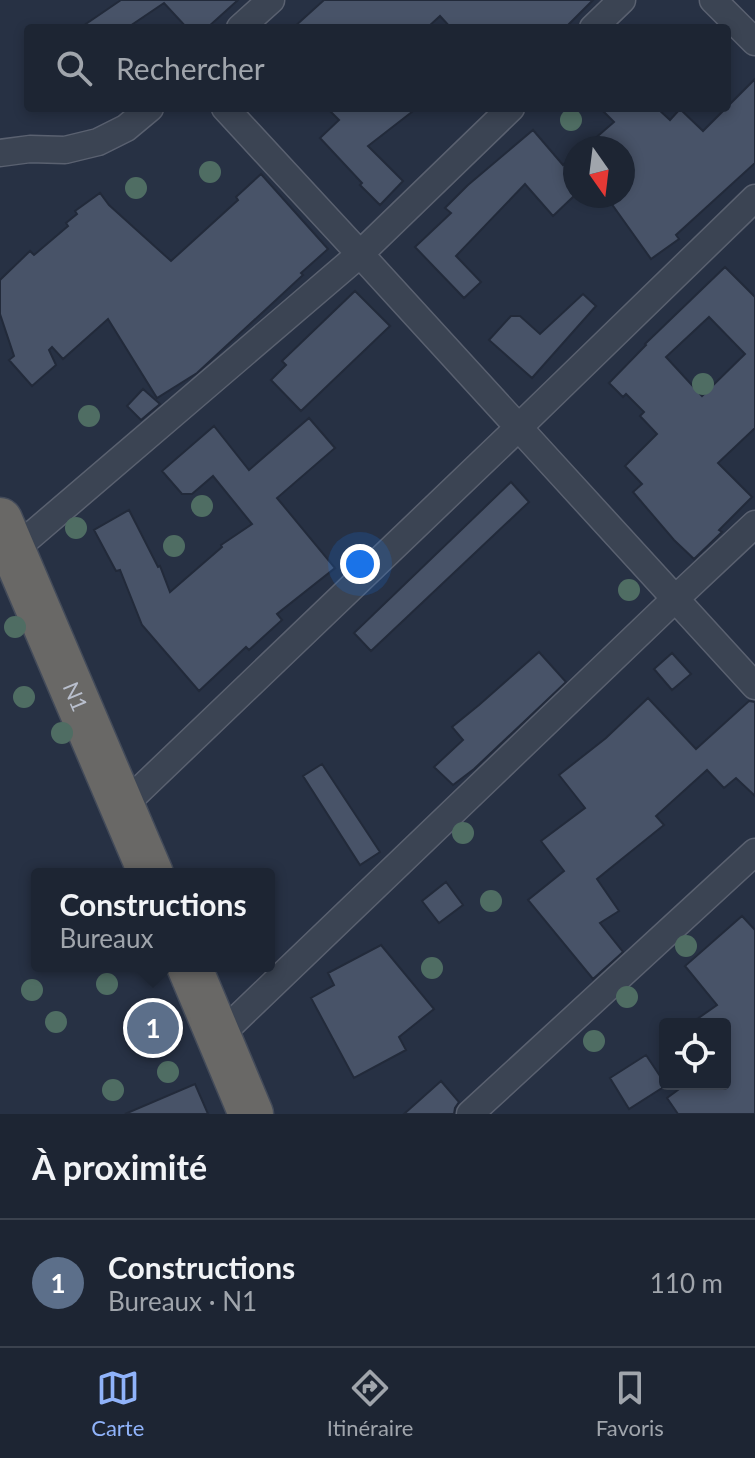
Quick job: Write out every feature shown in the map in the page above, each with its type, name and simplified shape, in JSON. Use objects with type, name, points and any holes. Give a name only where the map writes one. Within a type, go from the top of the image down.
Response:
[{"type":"highway","name":"N1","points":[[6,535],[149,868]]},
{"type":"highway","points":[[191,972],[251,1114]]},
{"type":"street","points":[[244,24],[271,0]]},
{"type":"street","points":[[597,24],[622,0]]},
{"type":"street","points":[[713,0],[755,42]]},
{"type":"street","points":[[0,153],[30,149],[65,150],[98,142],[126,128],[145,112]]},
{"type":"street","points":[[229,112],[755,686]]},
{"type":"street","points":[[6,535],[360,254],[507,112]]},
{"type":"street","points":[[123,806],[755,198]]},
{"type":"street","points":[[218,1037],[755,524]]},
{"type":"street","points":[[470,1114],[755,852]]},
{"type":"building","points":[[121,0],[238,0],[211,24],[183,24],[164,3],[133,24],[86,24]]},
{"type":"building","points":[[324,0],[593,0],[569,24],[447,24],[440,16],[431,24],[297,24]]},
{"type":"building","points":[[755,79],[755,163],[676,235],[679,239],[651,259],[615,208],[635,208],[635,136],[598,136],[614,122],[604,112],[661,112],[670,120],[677,112],[683,112],[703,131],[722,112],[731,112],[731,103]]},
{"type":"building","points":[[331,112],[412,112],[368,146],[403,181],[380,205],[320,138],[339,120]]},
{"type":"building","points":[[533,130],[563,165],[563,206],[553,216],[525,184],[456,256],[481,282],[464,298],[415,247],[451,213],[445,208]]},
{"type":"building","points":[[261,174],[328,249],[197,373],[157,398],[108,319],[63,359],[52,347],[49,350],[56,365],[32,386],[9,360],[14,356],[0,314],[0,280],[30,251],[34,255],[68,226],[66,223],[77,214],[75,211],[100,193],[109,205],[171,261],[238,200],[236,197]]},
{"type":"building","points":[[725,267],[755,297],[755,428],[718,463],[752,497],[694,559],[633,492],[642,484],[625,466],[657,434],[640,416],[644,412],[609,383]],"holes":[[[709,317],[745,354],[702,396],[666,357]]]},
{"type":"building","points":[[355,291],[390,326],[301,411],[271,380],[286,365],[282,361]]},
{"type":"building","points":[[583,294],[596,306],[532,378],[489,340],[511,316],[520,316],[540,334]]},
{"type":"building","points":[[143,389],[160,404],[141,420],[127,406]]},
{"type":"building","points":[[309,418],[335,448],[277,498],[335,568],[277,614],[282,620],[249,650],[246,647],[199,691],[142,625],[120,570],[116,571],[94,530],[129,510],[160,566],[170,592],[221,545],[252,524],[213,476],[192,494],[182,494],[162,471],[214,426],[249,470]]},
{"type":"building","points":[[511,482],[529,502],[371,651],[354,633]]},
{"type":"building","points":[[539,652],[566,682],[453,785],[434,767],[463,740],[452,727]]},
{"type":"building","points":[[672,653],[691,674],[672,690],[654,669]]},
{"type":"building","points":[[648,698],[696,749],[749,701],[755,702],[755,796],[736,778],[724,788],[707,770],[656,816],[664,825],[597,879],[619,911],[600,923],[623,952],[593,979],[528,900],[564,871],[541,841],[585,808],[559,775],[606,738]]},
{"type":"building","points":[[322,764],[380,852],[360,865],[303,776]]},
{"type":"building","points":[[446,882],[463,905],[439,923],[422,901]]},
{"type":"building","points":[[742,916],[755,930],[755,1114],[678,1114],[667,1098],[678,1090],[731,1090],[731,1018],[699,1018],[717,1005],[685,966]]},
{"type":"building","points":[[381,945],[434,1009],[399,1037],[406,1050],[354,1078],[311,998],[334,985],[328,973]]},
{"type":"building","points":[[646,1055],[659,1074],[659,1090],[629,1109],[610,1078]]},
{"type":"building","points":[[441,1081],[459,1102],[454,1114],[404,1114]]},
{"type":"building","points":[[195,1084],[208,1114],[125,1114]]},
{"type":"place","name":"Constructions","points":[[153,1028]]}]
